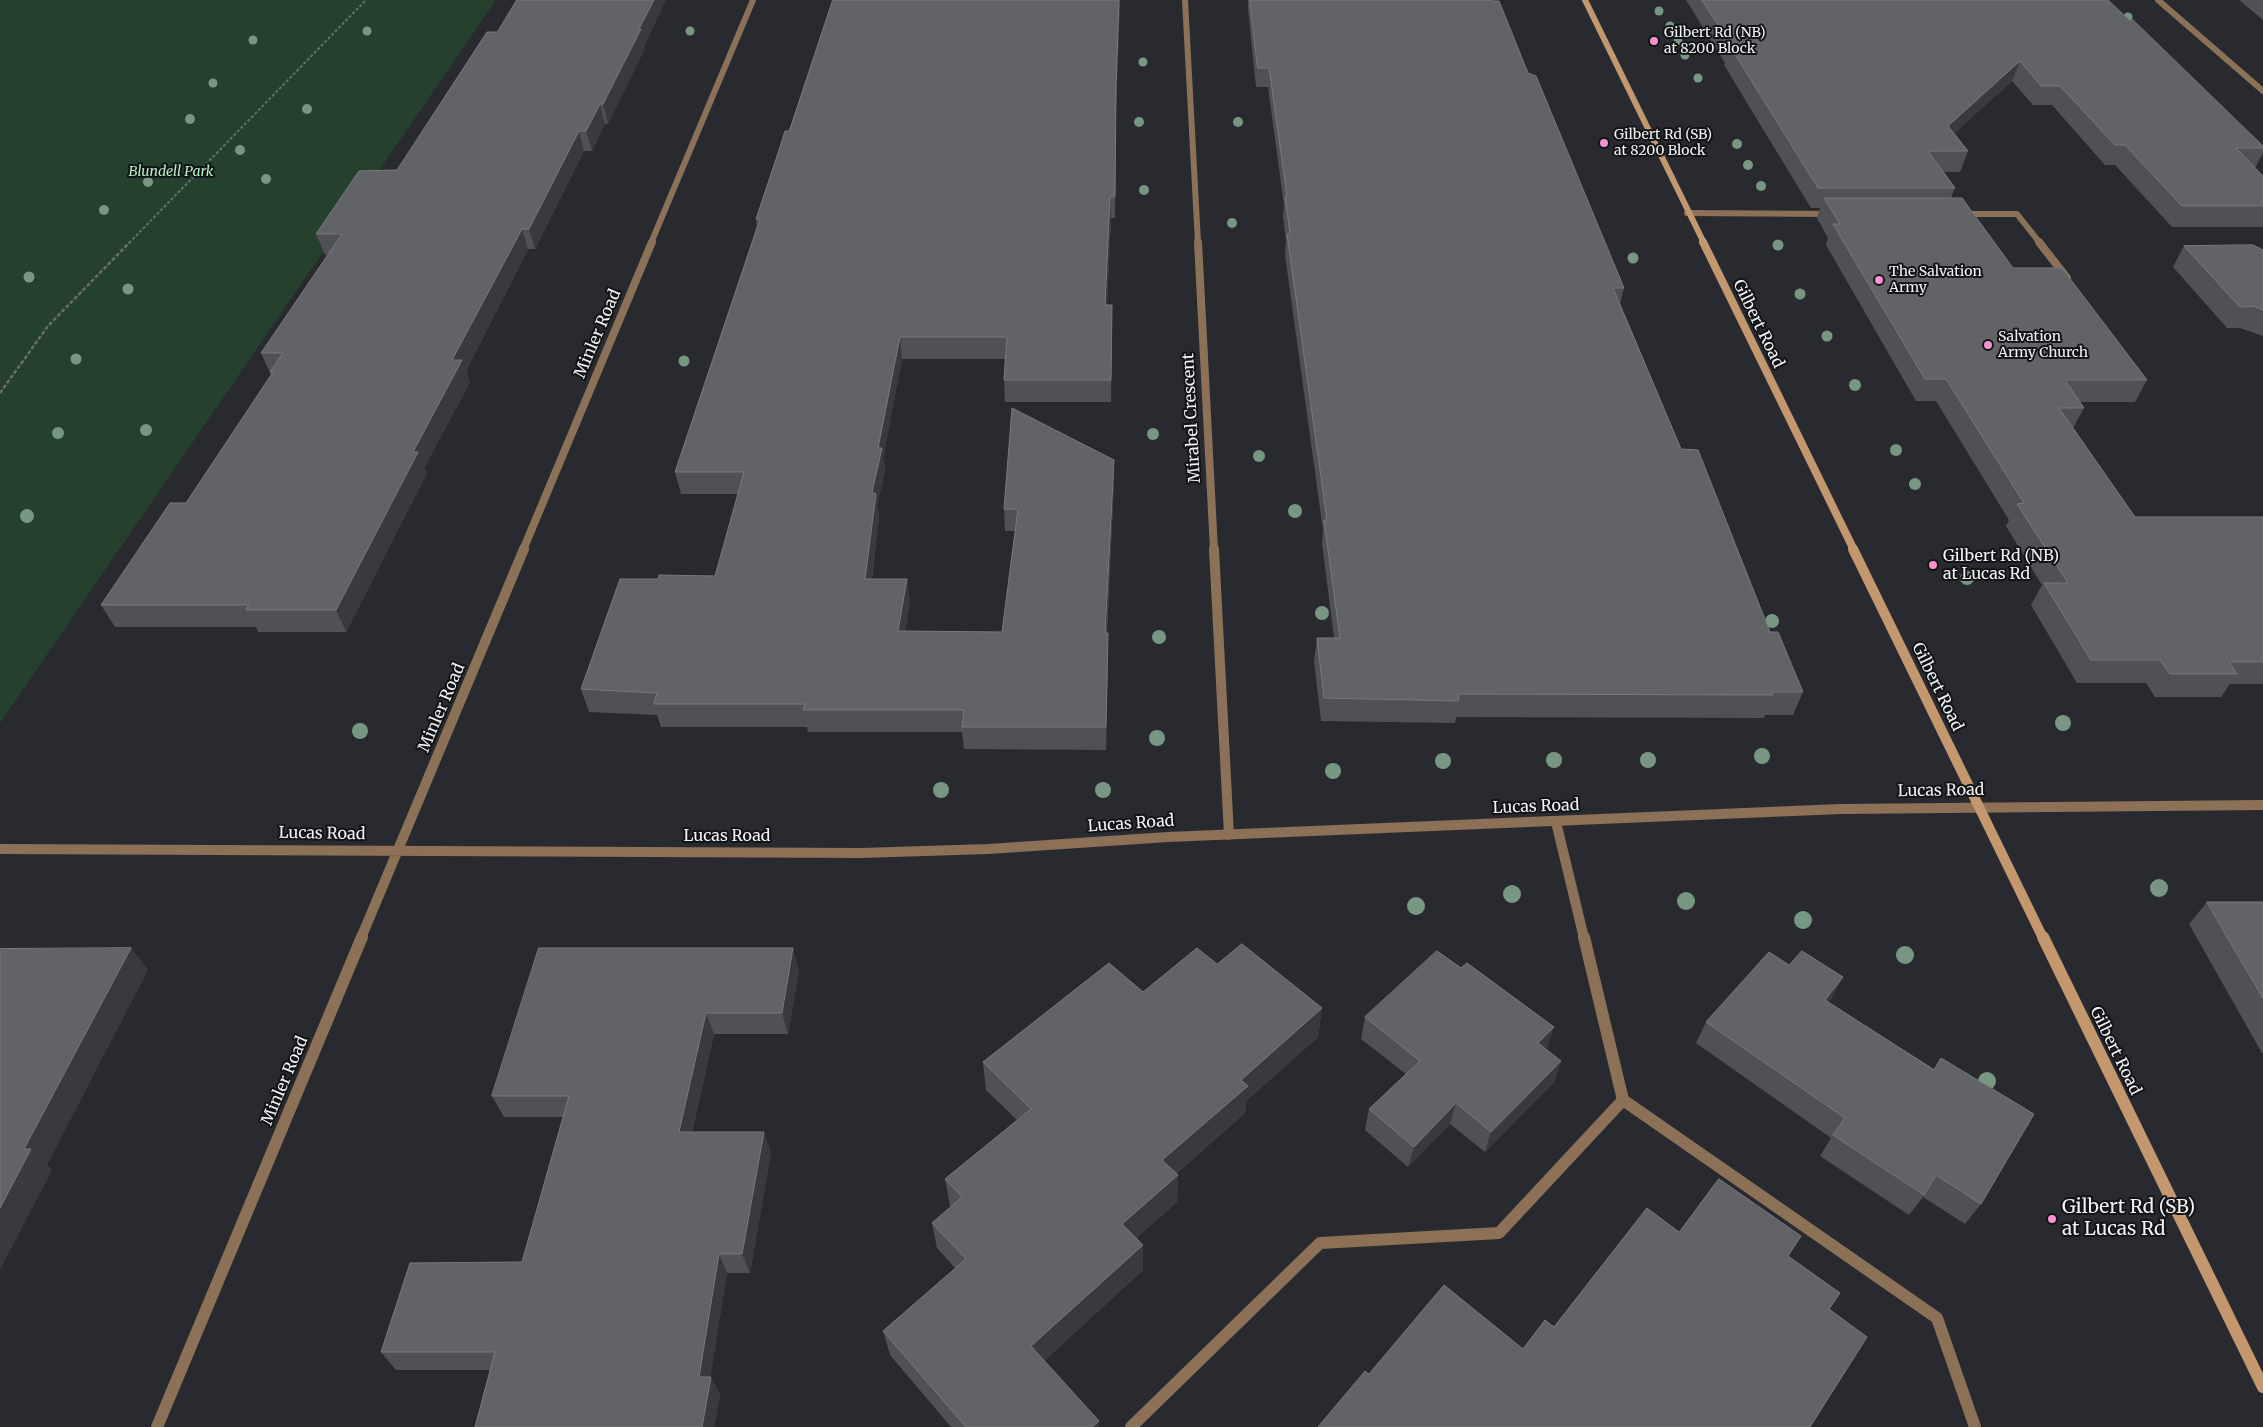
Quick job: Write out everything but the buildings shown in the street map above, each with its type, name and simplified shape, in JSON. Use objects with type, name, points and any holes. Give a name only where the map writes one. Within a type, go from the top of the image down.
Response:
[{"type":"main road","name":"Gilbert Road","points":[[1585,0],[1687,213],[2263,1387]]},
{"type":"street","name":"Minler Road","points":[[157,1427],[754,0]]},
{"type":"street","name":"Mirabel Crescent","points":[[1185,0],[1229,834]]},
{"type":"street","points":[[2158,0],[2263,91]]},
{"type":"street","points":[[1687,213],[1842,214]]},
{"type":"street","points":[[1949,214],[2017,214],[2070,282]]},
{"type":"street","name":"Lucas Road","points":[[0,849],[862,853],[988,849],[1229,834],[1841,809],[2263,805]]},
{"type":"street","points":[[1556,822],[1624,1100],[1937,1318],[1975,1427]]},
{"type":"street","points":[[1131,1427],[1320,1243],[1500,1233],[1624,1100]]},
{"type":"path","points":[[0,393],[48,326],[366,0]]},
{"type":"green space","name":"Blundell Park","points":[[0,0],[496,0],[0,723]]},
{"type":"place","name":"Gilbert Rd (NB) at 8200 Block","points":[[1654,41]]},
{"type":"place","name":"Gilbert Rd (SB) at 8200 Block","points":[[1604,143]]},
{"type":"place","name":"The Salvation Army","points":[[1879,280]]},
{"type":"place","name":"Salvation Army Church","points":[[1988,345]]},
{"type":"place","name":"Gilbert Rd (NB) at Lucas Rd","points":[[1933,565]]},
{"type":"place","name":"Gilbert Rd (SB) at Lucas Rd","points":[[2052,1219]]}]
